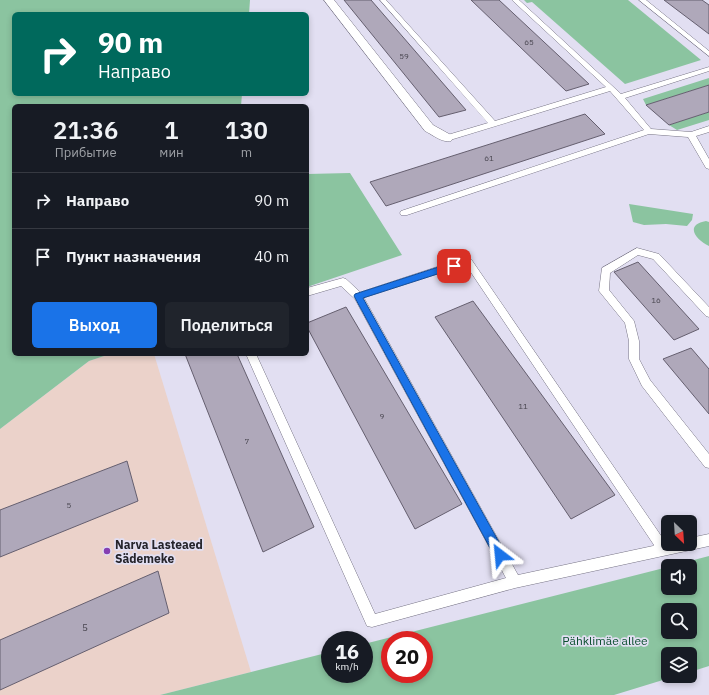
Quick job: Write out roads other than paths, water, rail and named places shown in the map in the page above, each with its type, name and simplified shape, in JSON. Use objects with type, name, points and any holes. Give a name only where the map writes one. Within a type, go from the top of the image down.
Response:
[{"type":"street","points":[[329,0],[429,128],[447,138]]},
{"type":"lane","points":[[384,0],[493,124]]},
{"type":"lane","points":[[515,0],[611,88],[649,131]]},
{"type":"lane","points":[[642,0],[709,54]]},
{"type":"lane","points":[[620,97],[709,69]]},
{"type":"lane","points":[[447,138],[611,88]]},
{"type":"lane","points":[[404,213],[649,131],[691,135],[709,129]]},
{"type":"lane","points":[[691,135],[709,166]]},
{"type":"lane","points":[[709,313],[656,256],[637,250],[604,271],[604,290],[629,322],[634,341],[634,359],[646,383],[709,463]]},
{"type":"lane","points":[[358,296],[468,261],[660,544],[658,552]]},
{"type":"lane","points":[[309,291],[342,282],[358,296],[515,582]]},
{"type":"lane","points":[[252,356],[372,621],[515,582],[709,540]]},
{"type":"place","name":"Narva Lasteaed Sädemeke","points":[[107,551]]},
{"type":"park label","name":"Pähklimäe allee","points":[[605,640]]}]
